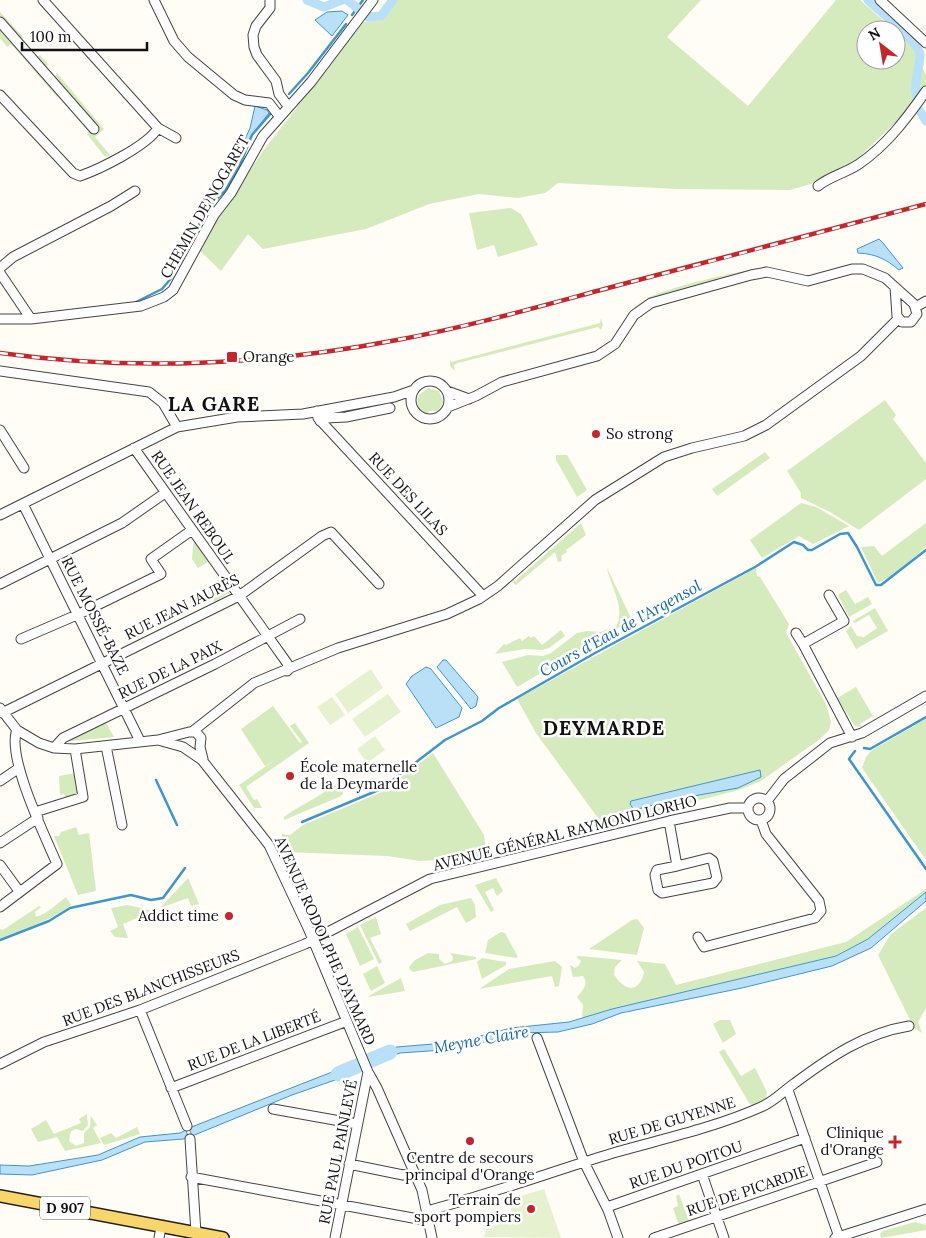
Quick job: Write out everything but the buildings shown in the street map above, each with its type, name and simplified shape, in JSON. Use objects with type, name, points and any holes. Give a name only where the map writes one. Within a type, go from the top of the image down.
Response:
[{"type":"main road","name":"D 907","points":[[0,1196],[160,1232],[196,1233],[223,1238]]},
{"type":"street","points":[[43,0],[158,128],[176,138]]},
{"type":"street","points":[[154,0],[174,41],[188,58],[234,95],[245,100],[269,103],[279,116]]},
{"type":"street","points":[[270,0],[270,8],[256,26],[253,35],[254,47],[257,55],[276,81],[279,94],[288,106]]},
{"type":"street","name":"CHEMIN DE NOGARET","points":[[0,319],[31,319],[141,306],[164,297],[173,290],[214,215],[231,193],[263,136],[316,76],[373,0]]},
{"type":"street","points":[[880,0],[926,43]]},
{"type":"street","points":[[0,22],[94,129]]},
{"type":"street","points":[[818,186],[868,157],[889,139],[926,91]]},
{"type":"street","points":[[0,95],[73,173],[80,176],[92,172],[150,138],[158,128]]},
{"type":"street","points":[[0,268],[13,257],[111,206],[135,191]]},
{"type":"street","points":[[205,204],[214,215]]},
{"type":"street","points":[[394,396],[411,404],[417,415],[428,420],[440,417],[448,407],[469,399],[502,382],[597,356],[615,344],[634,315],[641,309],[667,297],[767,272],[808,281],[852,269],[864,269],[875,273],[895,287],[913,304],[917,314],[914,320],[905,322],[898,319]]},
{"type":"street","points":[[0,273],[31,319]]},
{"type":"street","points":[[895,287],[898,319]]},
{"type":"street","points":[[897,307],[901,302],[913,304],[926,301]]},
{"type":"street","points":[[193,734],[202,742],[192,748],[182,740],[193,734],[244,690],[289,667],[394,629],[447,614],[483,596],[595,500],[664,457],[692,448],[744,436],[766,425],[856,360],[898,319]]},
{"type":"street","points":[[0,371],[149,392],[163,403],[176,427]]},
{"type":"street","points":[[0,515],[176,427],[222,419],[303,414],[394,396],[414,390],[423,382],[433,381],[441,384],[447,390],[469,399]]},
{"type":"street","points":[[411,404],[414,390]]},
{"type":"street","points":[[447,390],[448,407]]},
{"type":"street","points":[[320,421],[326,418],[346,417],[390,408]]},
{"type":"street","name":"RUE DES LILAS","points":[[316,411],[316,416],[320,421],[483,596]]},
{"type":"street","points":[[0,430],[24,468]]},
{"type":"street","name":"RUE JEAN REBOUL","points":[[134,448],[289,667]]},
{"type":"street","points":[[0,584],[122,523],[165,493]]},
{"type":"street","name":"RUE MOSSÉ-BAZE","points":[[23,504],[126,707],[140,741]]},
{"type":"street","points":[[21,639],[79,614],[161,574],[151,559],[192,530]]},
{"type":"street","name":"RUE JEAN JAURÈS","points":[[1,710],[239,596],[322,536],[331,532],[379,584]]},
{"type":"street","points":[[803,644],[844,621],[829,595]]},
{"type":"street","name":"RUE DE LA PAIX","points":[[54,748],[63,738],[300,619]]},
{"type":"street","points":[[796,633],[852,737]]},
{"type":"street","points":[[264,679],[278,677],[304,667],[320,656]]},
{"type":"street","points":[[278,677],[288,670],[289,667]]},
{"type":"street","points":[[748,808],[752,817],[761,820],[767,817],[770,811],[767,801],[779,784],[799,766],[830,743],[852,737],[926,696]]},
{"type":"street","name":"AVENUE RODOLPHE D'AYMARD","points":[[1,710],[17,730],[40,743],[54,748],[75,750],[193,734]]},
{"type":"street","points":[[0,907],[57,864],[19,768],[14,747],[17,730]]},
{"type":"street","name":"AVENUE RODOLPHE D'AYMARD","points":[[158,740],[192,748],[269,846],[422,1190],[428,1211],[432,1238]]},
{"type":"street","points":[[106,746],[122,825]]},
{"type":"street","points":[[0,843],[37,815],[82,797],[75,750]]},
{"type":"street","points":[[0,781],[19,768]]},
{"type":"street","name":"AVENUE GÉNÉRAL RAYMOND LORHO","points":[[312,940],[430,879],[669,821],[730,808],[748,808],[751,802],[757,798],[767,801]]},
{"type":"street","points":[[698,937],[704,947],[815,918],[821,911],[819,901],[766,834],[761,820]]},
{"type":"street","points":[[669,821],[677,866]]},
{"type":"street","points":[[709,858],[713,861],[717,878],[713,882],[662,893],[658,890],[657,870],[677,866],[709,858]]},
{"type":"street","points":[[0,865],[19,891]]},
{"type":"street","name":"RUE DES BLANCHISSEURS","points":[[0,1064],[44,1042],[140,1010],[312,940]]},
{"type":"street","points":[[140,1010],[187,1126]]},
{"type":"street","name":"RUE DE LA LIBERTÉ","points":[[171,1088],[347,1021]]},
{"type":"street","name":"RUE DE GUYENNE","points":[[428,1211],[759,1108],[788,1090],[809,1072],[856,1043],[892,1029],[909,1026]]},
{"type":"street","points":[[537,1038],[584,1162],[607,1207],[618,1235]]},
{"type":"street","name":"RUE PAUL PAINLEVÉ","points":[[335,1238],[368,1072]]},
{"type":"street","points":[[367,1084],[377,1088]]},
{"type":"street","points":[[788,1090],[837,1237],[926,1209]]},
{"type":"street","points":[[273,1109],[357,1124]]},
{"type":"street","name":"RUE DU POITOU","points":[[607,1207],[805,1138]]},
{"type":"street","points":[[190,1139],[196,1233]]},
{"type":"street","name":"RUE DE PICARDIE","points":[[654,1238],[878,1162]]},
{"type":"street","points":[[349,1164],[403,1175],[413,1173]]},
{"type":"street","points":[[702,1174],[724,1238]]},
{"type":"street","points":[[191,1177],[429,1221]]},
{"type":"green space","points":[[396,0],[701,0],[667,37],[748,106],[836,0],[860,0],[883,20],[856,20],[856,70],[906,70],[906,40],[911,45],[926,75],[926,86],[898,120],[853,163],[814,183],[790,190],[678,189],[558,183],[545,193],[518,198],[479,194],[429,204],[366,229],[263,249],[248,234],[221,271],[200,251],[217,220],[263,151],[363,22],[382,20]]},
{"type":"green space","points":[[0,12],[23,37],[20,40],[36,58],[40,55],[48,64],[45,68],[53,78],[57,73],[104,129],[95,137],[110,155],[105,157],[87,134],[89,131],[59,95],[57,97],[11,44],[7,47],[0,38]]},
{"type":"green space","points":[[511,208],[521,214],[538,245],[498,257],[494,245],[477,250],[469,213]]},
{"type":"green space","points":[[772,268],[785,271],[784,273],[754,271],[668,293],[646,301],[629,317],[627,316],[645,300],[672,289],[728,274]]},
{"type":"green space","points":[[601,318],[603,325],[601,330],[598,327],[458,363],[454,365],[455,371],[450,366],[450,360],[451,362],[600,323]]},
{"type":"green space","points":[[428,388],[439,391],[443,402],[438,411],[429,411],[427,414],[420,408],[417,401],[419,395]]},
{"type":"green space","points":[[885,400],[896,415],[893,419],[926,463],[926,479],[859,530],[830,512],[801,498],[801,493],[787,471]]},
{"type":"green space","points":[[765,452],[770,458],[717,496],[712,489]]},
{"type":"green space","points":[[556,455],[567,455],[587,490],[577,497],[556,460]]},
{"type":"green space","points":[[801,503],[816,507],[849,526],[813,544],[799,536],[762,558],[750,540]]},
{"type":"green space","points":[[581,523],[586,535],[566,550],[567,552],[561,556],[562,561],[558,562],[555,552],[516,585],[513,583]]},
{"type":"green space","points":[[926,523],[926,547],[892,576],[878,583],[861,547],[874,546],[882,556]]},
{"type":"green space","points":[[194,538],[210,561],[198,568],[192,559]]},
{"type":"green space","points":[[607,568],[632,620],[517,687],[502,662],[528,655],[543,656],[551,653],[577,633],[587,631],[601,632],[617,625],[619,618],[618,603]]},
{"type":"green space","points":[[756,568],[757,576],[760,577],[789,624],[786,633],[826,704],[831,722],[829,730],[820,739],[761,781],[739,790],[603,825],[536,733],[517,699]]},
{"type":"green space","points":[[220,578],[231,592],[214,602],[207,589]]},
{"type":"green space","points":[[846,590],[855,604],[868,597],[872,604],[849,617],[838,595]]},
{"type":"green space","points":[[875,608],[888,631],[856,649],[846,631],[851,626],[857,636],[864,637],[877,628],[869,615],[855,623],[853,621]]},
{"type":"green space","points":[[561,630],[565,636],[549,648],[542,650],[525,649],[495,654],[504,644],[506,645],[520,638],[522,641],[529,636],[531,638],[534,636],[542,645]]},
{"type":"green space","points":[[371,669],[383,688],[348,713],[335,694]]},
{"type":"green space","points":[[856,687],[873,716],[860,724],[862,727],[855,726],[837,698]]},
{"type":"green space","points":[[388,694],[401,712],[365,737],[352,719]]},
{"type":"green space","points":[[332,697],[345,715],[330,725],[317,707]]},
{"type":"green space","points":[[273,706],[300,743],[302,742],[290,726],[295,723],[309,743],[246,787],[254,800],[257,799],[262,808],[254,808],[239,785],[275,760],[265,766],[241,729]]},
{"type":"green space","points":[[926,719],[926,860],[862,768],[866,757],[872,750]]},
{"type":"green space","points":[[105,721],[114,737],[68,740]]},
{"type":"green space","points":[[375,736],[385,750],[367,763],[357,749]]},
{"type":"green space","points":[[433,753],[484,835],[487,857],[420,861],[387,856],[284,852],[278,842],[281,840],[282,834],[290,835],[303,825],[382,792]]},
{"type":"green space","points":[[76,773],[79,795],[65,798],[64,794],[60,795],[59,776]]},
{"type":"green space","points":[[334,785],[342,789],[343,794],[284,820],[284,817]]},
{"type":"green space","points":[[76,827],[79,835],[89,833],[96,891],[78,895],[54,836],[59,836],[61,832]]},
{"type":"green space","points":[[188,878],[199,904],[191,906],[188,898],[160,908]]},
{"type":"green space","points":[[496,878],[503,891],[497,896],[493,888],[485,892],[494,910],[491,912],[475,885]]},
{"type":"green space","points":[[926,889],[926,892],[868,939],[836,956],[612,1009],[582,1020],[583,1005],[577,997],[584,988],[585,979],[583,976],[573,977],[570,965],[575,968],[581,961],[576,957],[622,960],[615,967],[614,974],[622,984],[631,988],[639,984],[644,972],[637,961],[665,964],[676,985],[846,942]]},
{"type":"green space","points":[[66,897],[71,905],[63,911],[0,939],[0,929],[3,930],[39,906],[41,907],[35,912],[36,917],[41,915]]},
{"type":"green space","points":[[471,898],[475,905],[476,917],[466,923],[457,907],[410,931],[406,924],[440,905]]},
{"type":"green space","points":[[128,905],[153,911],[123,924],[128,938],[115,937],[110,931],[118,927],[111,908]]},
{"type":"green space","points":[[926,908],[926,1008],[918,1022],[922,1033],[914,1028],[878,955],[891,934]]},
{"type":"green space","points":[[376,917],[381,934],[370,938],[382,962],[379,964],[360,925]]},
{"type":"green space","points":[[637,919],[644,928],[637,955],[589,949],[632,920]]},
{"type":"green space","points":[[358,927],[374,959],[360,966],[346,934]]},
{"type":"green space","points":[[501,932],[505,933],[518,957],[485,953],[488,940]]},
{"type":"green space","points":[[428,953],[439,954],[439,959],[445,964],[452,961],[453,957],[450,953],[476,957],[476,959],[413,972],[410,970],[409,967],[415,960]]},
{"type":"green space","points":[[482,958],[506,962],[506,965],[482,979],[477,962]]},
{"type":"green space","points":[[555,961],[562,967],[559,986],[555,987],[552,976],[479,989],[509,969]]},
{"type":"green space","points":[[377,966],[385,983],[371,991],[363,974]]},
{"type":"green space","points":[[401,978],[405,991],[368,997],[372,994]]},
{"type":"green space","points":[[720,1020],[730,1020],[736,1034],[723,1043],[713,1024]]},
{"type":"green space","points":[[724,1049],[741,1076],[755,1068],[767,1092],[766,1099],[752,1105],[749,1103],[719,1052]]},
{"type":"green space","points":[[87,1114],[88,1125],[83,1131],[76,1129],[71,1131],[69,1141],[76,1146],[84,1143],[84,1133],[90,1127],[91,1116],[97,1125],[93,1128],[101,1143],[65,1151],[57,1137],[38,1142],[31,1129],[46,1120],[54,1134],[81,1123],[79,1119]]},
{"type":"green space","points":[[137,1127],[140,1134],[104,1145],[100,1138],[111,1133],[116,1138]]},
{"type":"green space","name":"Terrain de sport pompiers","points":[[544,1189],[561,1238],[484,1237],[487,1228],[510,1220],[513,1215],[509,1203],[510,1199]]},
{"type":"green space","points":[[679,1194],[689,1221],[679,1225],[673,1208],[678,1206],[676,1196]]},
{"type":"green space","points":[[915,1222],[926,1225],[926,1230],[881,1238],[880,1234],[883,1231]]},
{"type":"water","points":[[342,11],[348,15],[332,36],[315,20],[327,12]]},
{"type":"water","points":[[255,106],[267,110],[269,113],[251,136],[246,149],[242,146],[250,128]]},
{"type":"water","points":[[879,239],[903,268],[899,270],[880,258],[858,253],[857,249]]},
{"type":"water","points":[[443,660],[446,660],[478,697],[476,706],[471,709],[437,667]]},
{"type":"water","points":[[426,667],[431,669],[462,708],[459,717],[436,728],[406,684],[412,676]]},
{"type":"water","points":[[760,770],[761,777],[738,788],[677,799],[634,810],[630,804],[631,801]]},
{"type":"water","points":[[926,892],[926,901],[871,948],[832,966],[742,988],[621,1013],[592,1024],[558,1032],[519,1033],[458,1049],[400,1053],[374,1062],[371,1055],[397,1047],[457,1042],[511,1028],[569,1022],[612,1009],[836,956],[868,939]]},
{"type":"water","points":[[355,1063],[358,1072],[292,1095],[192,1136],[189,1128]]},
{"type":"water","points":[[186,1130],[188,1137],[183,1139],[145,1142],[102,1160],[32,1175],[0,1174],[0,1165],[29,1166],[98,1155],[140,1137],[180,1133]]},
{"type":"waterway","points":[[307,0],[324,7],[342,0]]},
{"type":"waterway","points":[[347,0],[361,11]]},
{"type":"waterway","points":[[352,15],[363,0]]},
{"type":"waterway","points":[[366,15],[368,17],[381,16],[393,0]]},
{"type":"waterway","points":[[868,0],[907,35],[918,50],[920,56],[916,82],[917,98]]},
{"type":"waterway","points":[[289,94],[346,24]]},
{"type":"waterway","points":[[920,111],[926,121]]},
{"type":"waterway","points":[[213,203],[225,191],[240,165],[252,135],[271,113]]},
{"type":"waterway","points":[[189,244],[206,211]]},
{"type":"waterway","points":[[179,266],[185,253]]},
{"type":"waterway","points":[[134,303],[162,289],[173,276]]},
{"type":"waterway","name":"Cours d'Eau de l'Argensol","points":[[302,822],[381,789],[445,740],[482,721],[499,708],[595,653],[755,567],[794,542],[803,545],[808,550],[812,550],[840,534],[848,533],[876,585],[881,585],[926,550]]},
{"type":"waterway","points":[[864,748],[870,749],[926,717]]},
{"type":"waterway","points":[[855,751],[849,759],[926,869]]},
{"type":"waterway","points":[[156,780],[177,825]]},
{"type":"waterway","name":"Cours d'Eau de l'Argensol","points":[[0,940],[49,921],[70,908],[131,895],[151,900],[163,898],[185,868]]},
{"type":"waterway","name":"Meyne Claire","points":[[338,1074],[390,1052]]},
{"type":"railway","points":[[0,353],[49,359],[99,362],[199,363],[299,355],[348,348],[397,340],[482,321],[926,204]]},
{"type":"place","name":"Orange","points":[[232,357]]},
{"type":"place","name":"So strong","points":[[596,434]]},
{"type":"place","name":"École maternelle de la Deymarde","points":[[290,776]]},
{"type":"place","name":"Addict time","points":[[229,916]]},
{"type":"place","name":"Centre de secours principal d'Orange","points":[[470,1141]]},
{"type":"place","name":"Clinique d'Orange","points":[[895,1142]]},
{"type":"place","name":"Terrain de sport pompiers","points":[[531,1209]]},
{"type":"district","name":"LA GARE","points":[[214,404]]},
{"type":"district","name":"DEYMARDE","points":[[604,728]]}]
